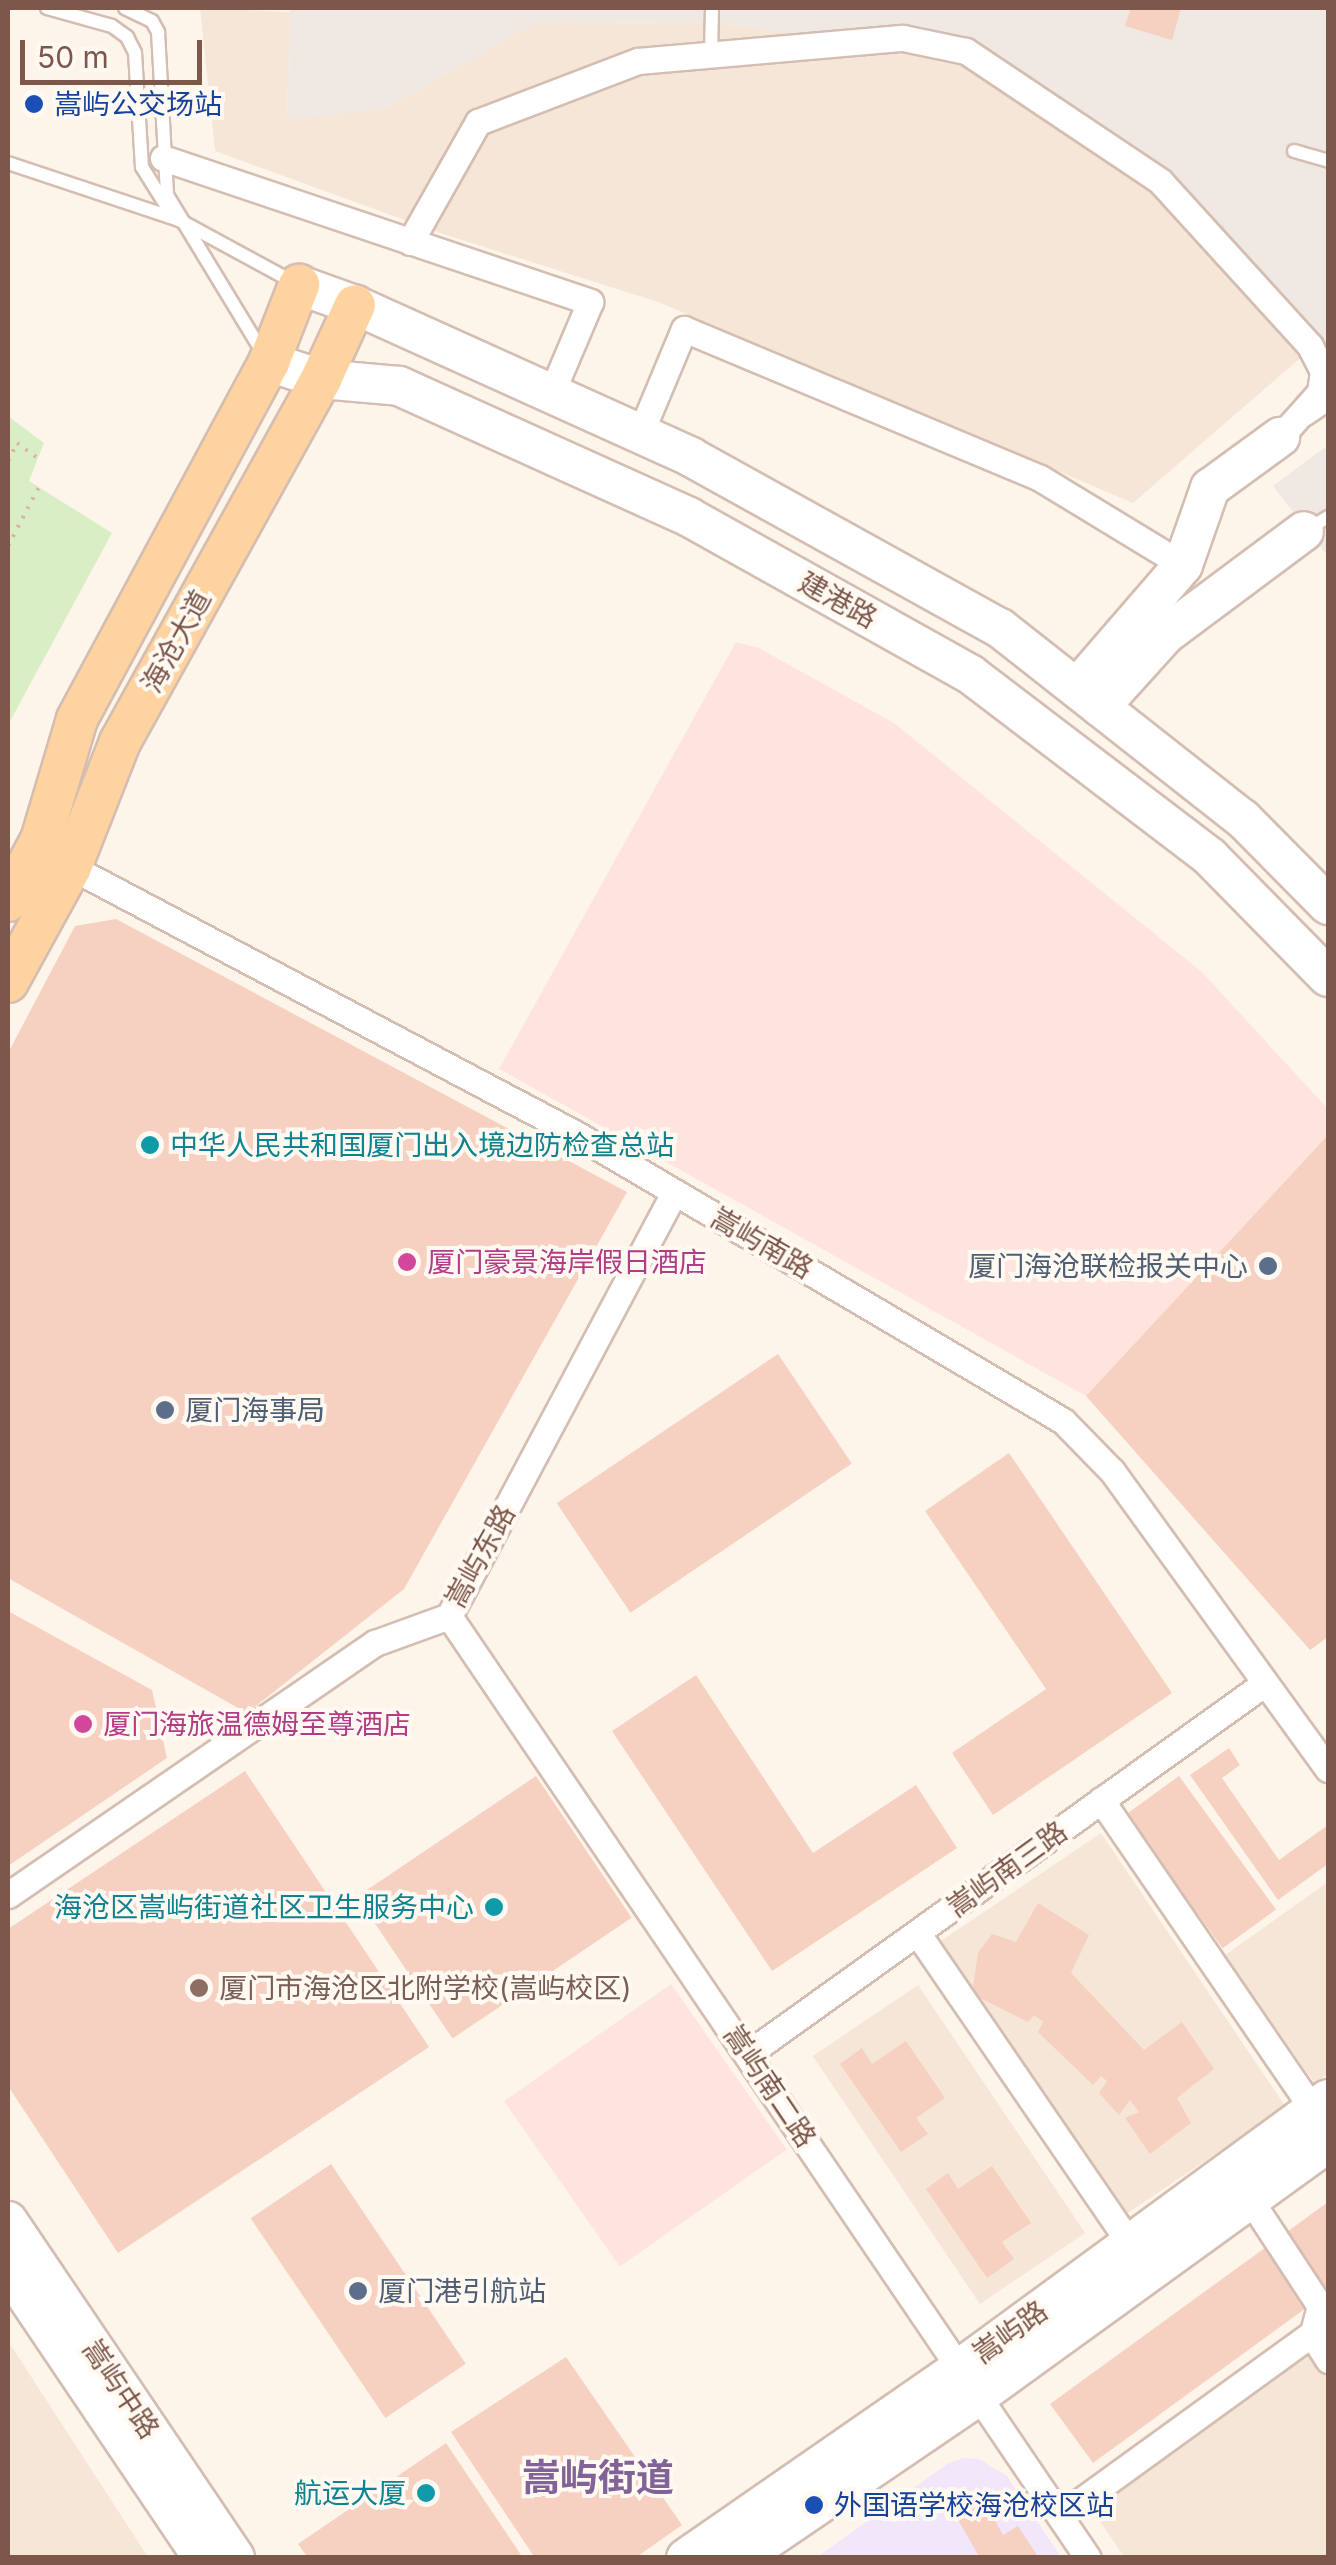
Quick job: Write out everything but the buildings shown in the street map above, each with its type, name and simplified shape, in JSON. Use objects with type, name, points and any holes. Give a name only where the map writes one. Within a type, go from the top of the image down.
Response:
[{"type":"main road","name":"海沧大道","points":[[8,901],[41,840],[77,719],[269,362],[299,286]]},
{"type":"main road","name":"海沧大道","points":[[8,982],[71,866],[120,742],[321,379],[354,304]]},
{"type":"street","points":[[410,242],[478,122],[638,61],[903,38],[966,51],[1024,88],[1160,181],[1310,346],[1323,371],[1320,392],[1280,436],[1210,488],[1184,565],[1088,698]]},
{"type":"street","points":[[162,158],[590,302],[551,394]]},
{"type":"street","name":"建港路","points":[[299,286],[354,304],[692,457],[1000,628],[1243,819],[1328,906]]},
{"type":"street","points":[[640,434],[684,329],[1040,478],[1184,565]]},
{"type":"street","name":"建港路","points":[[269,362],[321,379],[399,386],[653,501],[970,674],[1210,857],[1328,977]]},
{"type":"street","points":[[1088,698],[1166,634],[1316,524]]},
{"type":"street","name":"嵩屿南路","points":[[71,866],[576,1134],[1063,1421],[1112,1470],[1328,1769]]},
{"type":"street","name":"嵩屿东路","points":[[8,1894],[374,1643],[449,1616],[674,1192]]},
{"type":"street","name":"嵩屿南二路","points":[[449,1616],[1088,2558]]},
{"type":"street","name":"嵩屿南三路","points":[[748,2053],[1265,1684]]},
{"type":"street","points":[[1101,1800],[1323,2117]]},
{"type":"street","points":[[918,1934],[1130,2244]]},
{"type":"street","name":"嵩屿路","points":[[686,2558],[969,2382],[1249,2198],[1323,2117]]},
{"type":"street","name":"嵩屿路","points":[[740,2558],[969,2382],[1130,2244],[1323,2117]]},
{"type":"street","points":[[1249,2198],[1320,2306],[1320,2328],[1328,2360]]},
{"type":"street","name":"嵩屿中路","points":[[8,2221],[235,2558]]},
{"type":"street","name":"嵩屿中路","points":[[8,2270],[203,2558]]},
{"type":"street","points":[[1060,2516],[1320,2328]]},
{"type":"lane","points":[[48,8],[112,26],[127,37],[135,53],[142,167],[153,191],[179,220]]},
{"type":"lane","points":[[126,8],[152,21],[158,32],[167,195],[269,362]]},
{"type":"lane","points":[[711,55],[712,8]]},
{"type":"lane","points":[[1294,151],[1328,160]]},
{"type":"lane","points":[[8,163],[179,220],[299,286]]},
{"type":"lane","points":[[1280,436],[1328,404]]},
{"type":"path","points":[[8,461],[17,444],[38,458]]},
{"type":"path","points":[[8,546],[39,487]]},
{"type":"shaded area","points":[[200,8],[290,12],[287,119],[386,108],[534,23],[727,24],[962,54],[1155,187],[1305,354],[1133,503],[658,302],[440,233],[215,151]]},
{"type":"shaded area","points":[[290,8],[1328,8],[1328,384],[1155,187],[962,54],[727,24],[535,23],[386,108],[287,120]]},
{"type":"shaded area","points":[[1328,445],[1328,554],[1327,555],[1273,486]]},
{"type":"shaded area","points":[[736,642],[759,648],[894,723],[1202,972],[1328,1109],[1328,1135],[1086,1396],[499,1069]]},
{"type":"shaded area","points":[[1101,1833],[1286,2107],[1123,2216],[939,1943]]},
{"type":"shaded area","points":[[1328,1882],[1328,2073],[1315,2084],[1225,1955]]},
{"type":"shaded area","points":[[671,1984],[787,2149],[620,2266],[504,2101]]},
{"type":"shaded area","points":[[918,1985],[1085,2233],[980,2304],[813,2056]]},
{"type":"shaded area","points":[[1328,2336],[1328,2557],[1124,2557],[1089,2505]]},
{"type":"shaded area","points":[[8,2341],[148,2557],[8,2557]]},
{"type":"shaded area","points":[[963,2458],[979,2459],[1007,2476],[1061,2557],[816,2558],[947,2464]]},
{"type":"green space","points":[[8,416],[44,443],[29,481],[112,533],[8,725]]},
{"type":"place","name":"嵩屿公交场站","points":[[34,104]]},
{"type":"place","name":"中华人民共和国厦门出入境边防检查总站","points":[[150,1145]]},
{"type":"place","name":"厦门豪景海岸假日酒店","points":[[407,1262]]},
{"type":"place","name":"厦门海沧联检报关中心","points":[[1268,1266]]},
{"type":"place","name":"厦门海事局","points":[[165,1410]]},
{"type":"place","name":"厦门海旅温德姆至尊酒店","points":[[83,1724]]},
{"type":"place","name":"海沧区嵩屿街道社区卫生服务中心","points":[[494,1907]]},
{"type":"place","name":"厦门市海沧区北附学校(嵩屿校区)","points":[[199,1988]]},
{"type":"place","name":"厦门港引航站","points":[[358,2291]]},
{"type":"place","name":"航运大厦","points":[[426,2493]]},
{"type":"place","name":"外国语学校海沧校区站","points":[[814,2505]]},
{"type":"district","name":"嵩屿街道","points":[[598,2478]]}]
